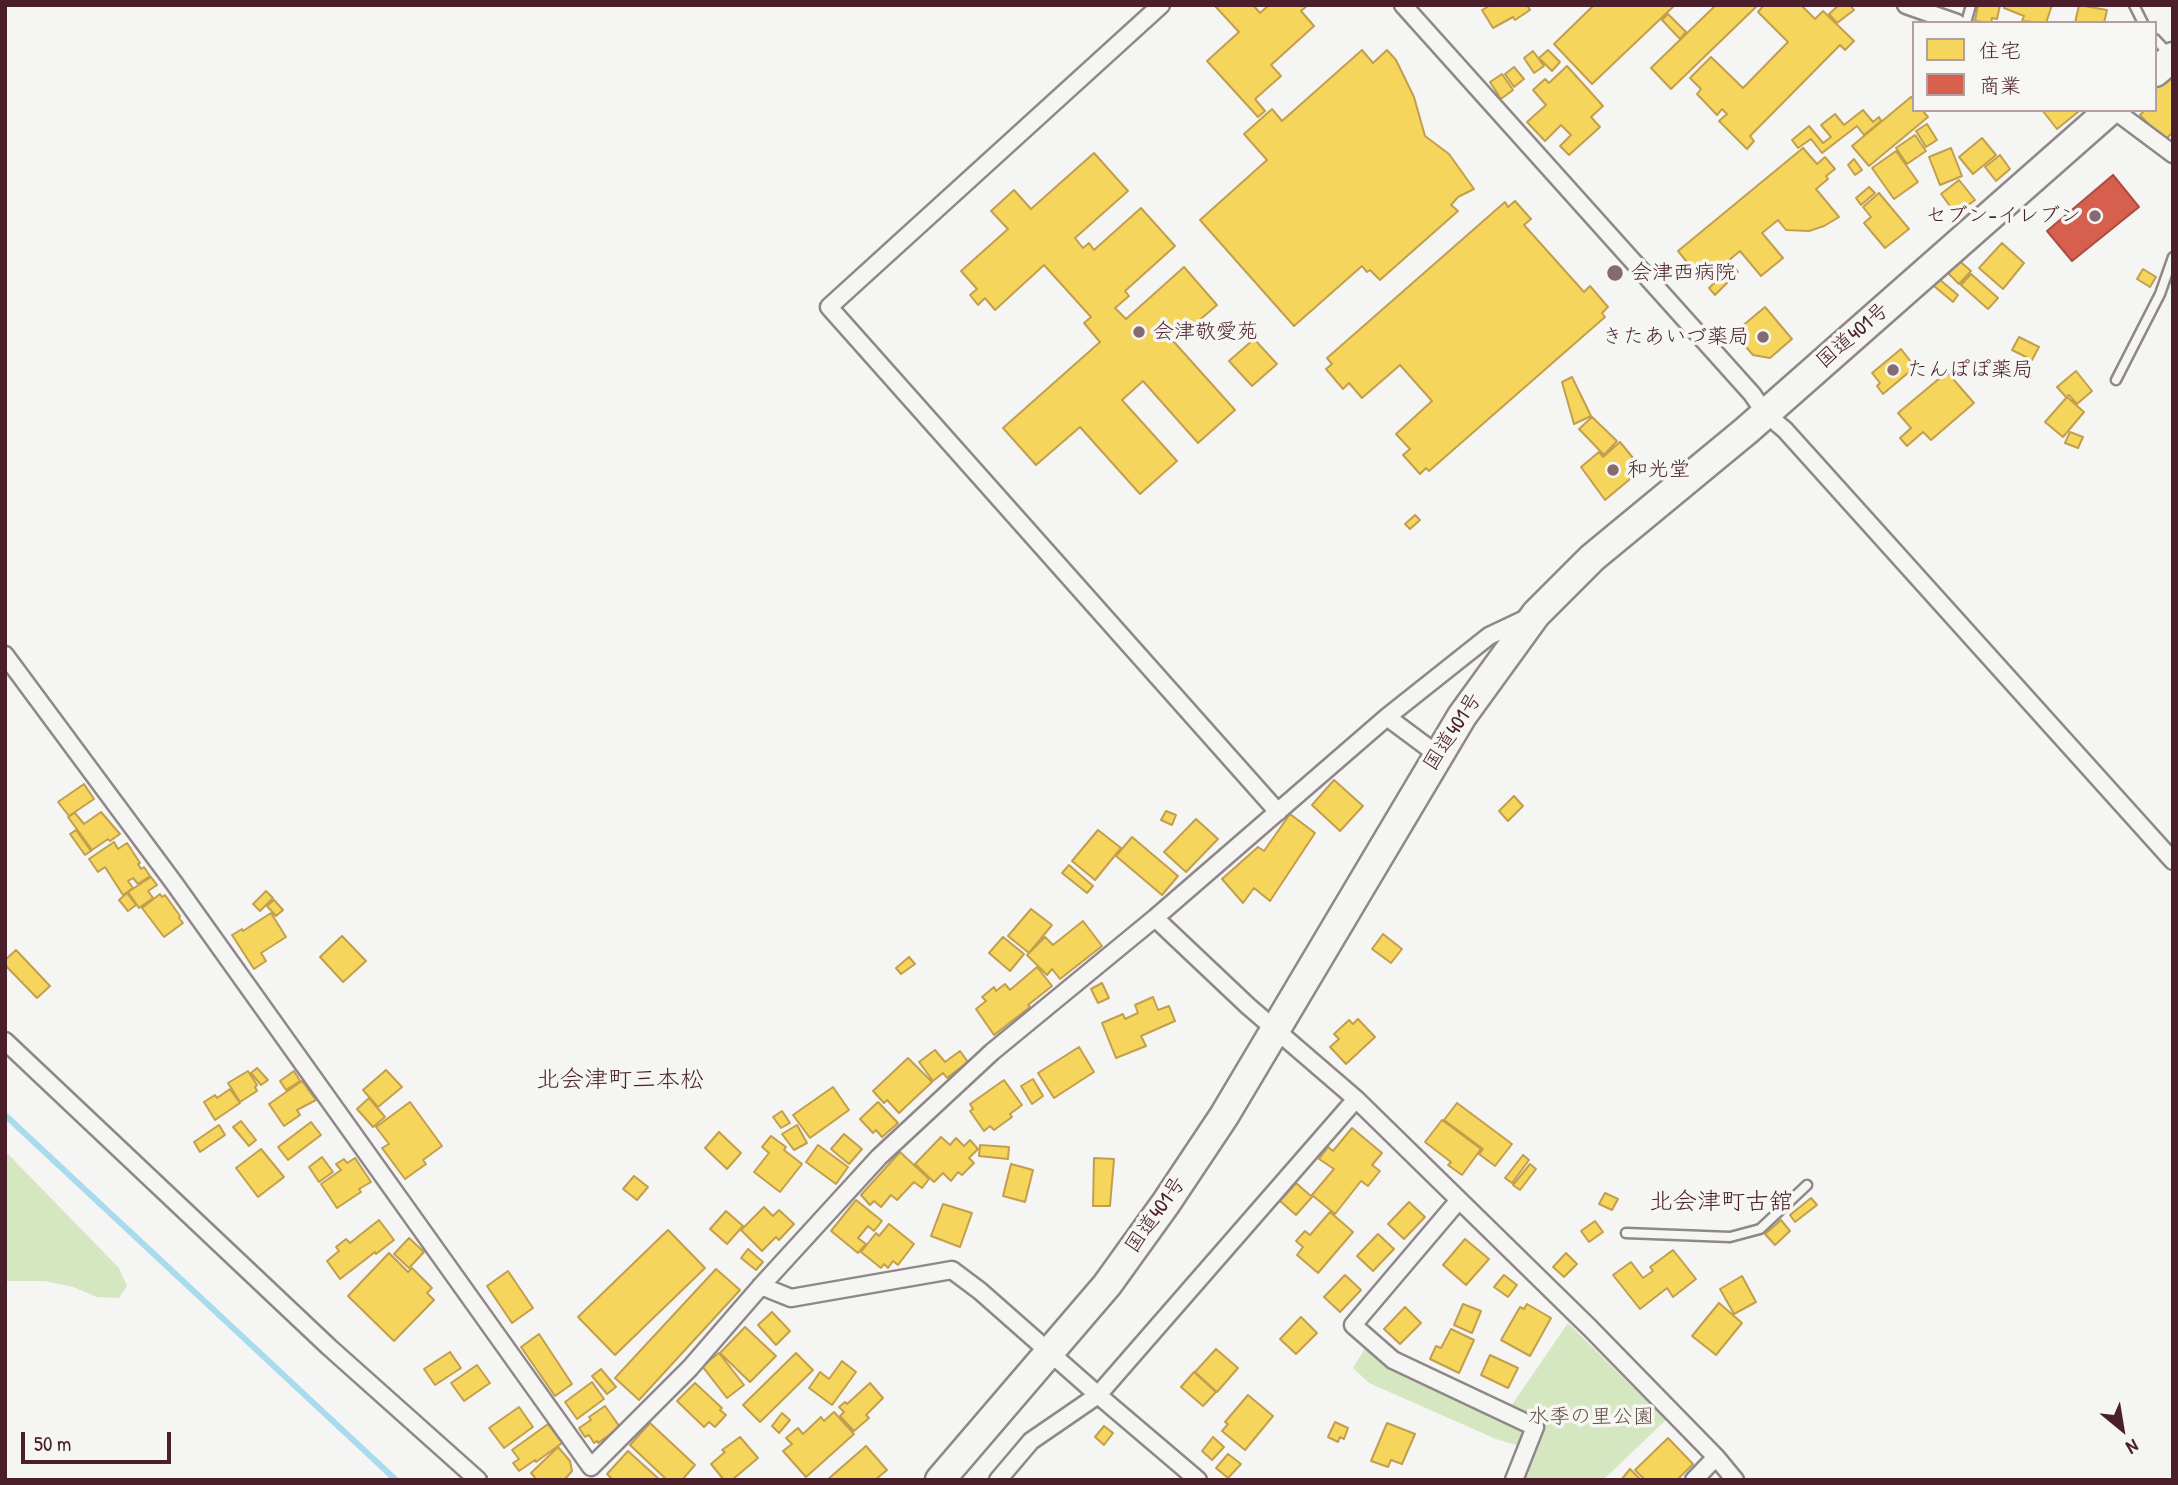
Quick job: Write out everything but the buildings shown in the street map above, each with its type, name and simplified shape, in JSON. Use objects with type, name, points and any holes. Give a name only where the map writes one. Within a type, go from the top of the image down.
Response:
[{"type":"highway","points":[[2157,70],[2172,58]]},
{"type":"highway","name":"国道401号","points":[[940,1480],[1107,1285],[1166,1203],[1224,1116],[1438,755],[1491,674],[1536,614],[1592,558],[1765,412],[2110,112]]},
{"type":"street","points":[[1161,5],[829,307],[1278,812]]},
{"type":"street","points":[[1403,5],[1752,394],[1765,412],[1785,430],[2173,861]]},
{"type":"street","points":[[1906,5],[1950,21]]},
{"type":"street","points":[[2115,112],[2173,153]]},
{"type":"street","points":[[5,655],[174,883],[587,1474],[690,1368],[879,1157],[992,1052],[1154,918],[1387,717],[1489,636],[1536,614]]},
{"type":"street","points":[[1387,717],[1438,755]]},
{"type":"street","points":[[1154,918],[1275,1030],[1356,1099],[1590,1328],[1716,1457],[1735,1480]]},
{"type":"street","points":[[5,1041],[329,1347],[478,1480]]},
{"type":"street","points":[[999,1480],[1031,1441],[1098,1395],[1356,1099]]},
{"type":"street","points":[[1459,1200],[1353,1325],[1393,1360],[1535,1427],[1514,1480]]},
{"type":"street","points":[[761,1286],[792,1298],[952,1270],[963,1276],[1198,1480]]},
{"type":"street","points":[[1694,1480],[1716,1457]]},
{"type":"lane","points":[[2134,5],[2142,21]]},
{"type":"lane","points":[[2157,41],[2172,58]]},
{"type":"lane","points":[[2116,380],[2160,294],[2173,257]]},
{"type":"lane","points":[[1626,1233],[1730,1237],[1760,1229],[1807,1185]]},
{"type":"green space","points":[[5,1151],[119,1268],[127,1286],[119,1298],[97,1297],[73,1287],[45,1281],[5,1281]]},
{"type":"green space","name":"水季の里公園","points":[[1568,1323],[1666,1420],[1603,1480],[1520,1480],[1536,1439],[1509,1409]]},
{"type":"green space","points":[[1367,1345],[1528,1429],[1519,1446],[1496,1439],[1369,1383],[1353,1368]]},
{"type":"waterway","points":[[5,1115],[396,1480]]},
{"type":"place","name":"セブン-イレブン","points":[[2095,216]]},
{"type":"place","name":"会津西病院","points":[[1615,273]]},
{"type":"place","name":"会津敬愛苑","points":[[1139,332]]},
{"type":"place","name":"きたあいづ薬局","points":[[1763,337]]},
{"type":"place","name":"たんぽぽ薬局","points":[[1893,370]]},
{"type":"place","name":"和光堂","points":[[1613,470]]},
{"type":"district","name":"北会津町三本松","points":[[620,1081]]},
{"type":"district","name":"北会津町古舘","points":[[1721,1203]]}]
